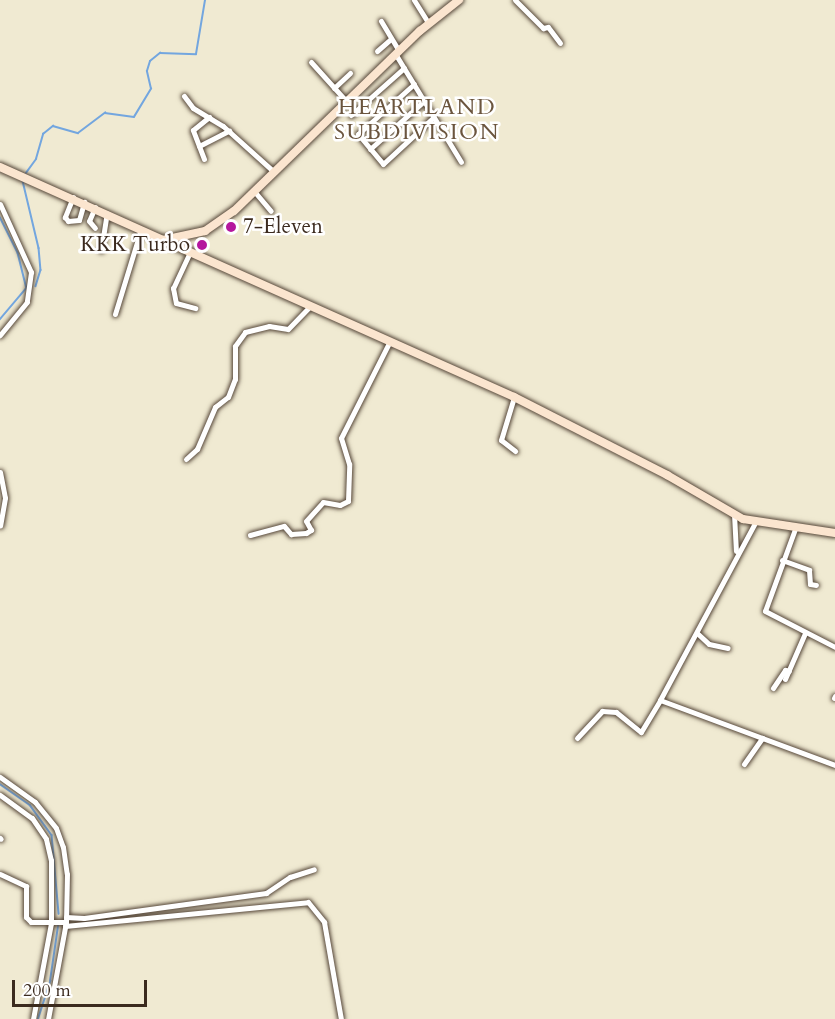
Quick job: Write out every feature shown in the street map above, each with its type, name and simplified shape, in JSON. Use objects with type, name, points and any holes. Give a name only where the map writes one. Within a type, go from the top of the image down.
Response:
[{"type":"street","points":[[414,0],[429,24]]},
{"type":"street","points":[[515,0],[543,28],[548,27],[560,44]]},
{"type":"street","points":[[164,240],[205,231],[254,191],[453,2]]},
{"type":"street","points":[[381,21],[404,68],[461,162]]},
{"type":"street","points":[[377,51],[391,39]]},
{"type":"street","points":[[311,63],[347,102]]},
{"type":"street","points":[[351,115],[404,68]]},
{"type":"street","points":[[334,88],[350,73]]},
{"type":"street","points":[[414,84],[358,134],[383,164],[434,117]]},
{"type":"street","points":[[184,96],[193,108],[229,131],[274,172]]},
{"type":"street","points":[[370,149],[424,101]]},
{"type":"street","points":[[204,159],[194,130],[209,117]]},
{"type":"street","points":[[199,146],[229,131]]},
{"type":"street","points":[[0,167],[33,179],[514,397],[667,475],[734,514],[755,523],[835,533]]},
{"type":"street","points":[[254,191],[271,211]]},
{"type":"street","points":[[73,197],[65,217],[68,222],[79,220],[84,202]]},
{"type":"street","points":[[0,204],[31,272],[27,302],[0,334]]},
{"type":"street","points":[[94,207],[89,221],[95,228]]},
{"type":"street","points":[[101,250],[107,213]]},
{"type":"street","points":[[115,314],[141,229]]},
{"type":"street","points":[[190,252],[173,288],[177,303],[195,309]]},
{"type":"street","points":[[186,459],[197,449],[215,407],[228,398],[235,379],[235,346],[245,332],[269,326],[288,328],[310,306]]},
{"type":"street","points":[[250,535],[284,525],[291,534],[306,533],[311,530],[306,521],[323,502],[340,505],[348,501],[349,464],[341,438],[390,341]]},
{"type":"street","points":[[514,397],[501,440],[515,450]]},
{"type":"street","points":[[0,472],[5,498],[0,526]]},
{"type":"street","points":[[734,514],[736,551]]},
{"type":"street","points":[[577,738],[602,711],[616,712],[641,732],[755,523]]},
{"type":"street","points":[[795,529],[764,609],[805,633],[835,647]]},
{"type":"street","points":[[782,560],[809,570],[810,584],[816,585]]},
{"type":"street","points":[[697,633],[709,644],[728,648]]},
{"type":"street","points":[[785,679],[805,633]]},
{"type":"street","points":[[773,688],[785,670],[789,671]]},
{"type":"street","points":[[660,700],[835,765]]},
{"type":"street","points":[[744,764],[762,738]]},
{"type":"street","points":[[0,777],[35,802],[56,828],[67,874],[66,921],[48,1019]]},
{"type":"street","points":[[0,795],[32,818],[46,839],[52,870],[51,923],[33,1019]]},
{"type":"street","points":[[0,874],[26,886],[28,920],[51,923],[266,893],[290,877],[314,869]]},
{"type":"street","points":[[66,921],[308,902],[324,922],[341,1019]]},
{"type":"waterway","points":[[26,173],[36,159],[43,134],[53,126],[78,133],[105,113],[134,117],[151,89],[147,71],[150,61],[160,53],[196,54],[205,0]]},
{"type":"waterway","points":[[23,181],[39,248],[41,270],[36,286]]},
{"type":"waterway","points":[[0,217],[18,253],[27,288],[0,320]]},
{"type":"waterway","points":[[0,784],[30,805],[52,835],[59,914]]},
{"type":"waterway","points":[[38,1019],[50,981],[58,926]]},
{"type":"place","name":"7-Eleven","points":[[231,227]]},
{"type":"place","name":"KKK Turbo","points":[[202,245]]},
{"type":"district","name":"HEARTLAND SUBDIVISION","points":[[417,120]]}]
